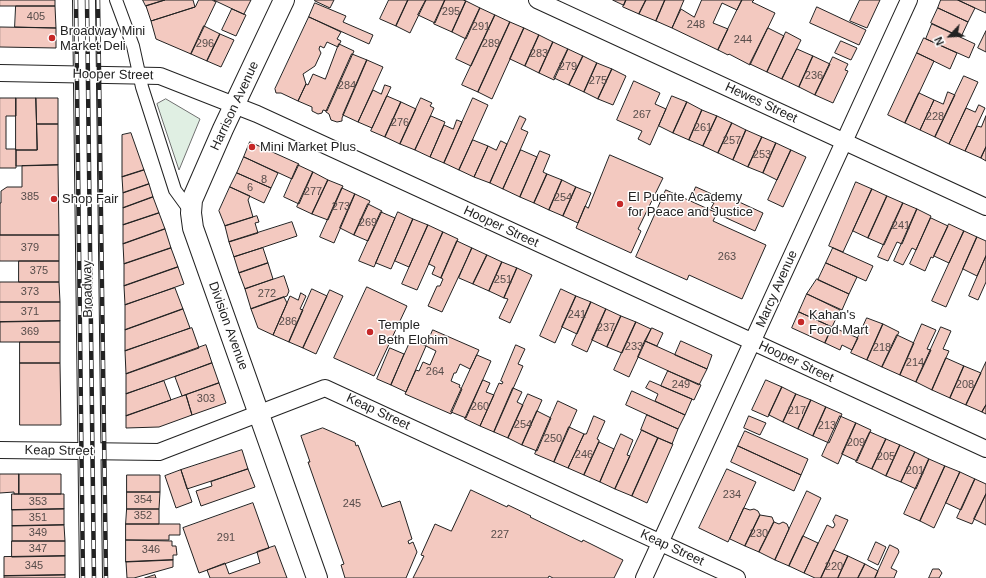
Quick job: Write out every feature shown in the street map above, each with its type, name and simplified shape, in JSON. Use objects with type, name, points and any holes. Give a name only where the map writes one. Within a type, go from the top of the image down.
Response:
[{"type":"main road","name":"Broadway","points":[[84,0],[92,578]]},
{"type":"street","points":[[116,0],[133,46],[140,75]]},
{"type":"street","name":"Harrison Avenue","points":[[191,213],[192,200],[284,0]]},
{"type":"street","name":"Hewes Street","points":[[536,0],[986,206]]},
{"type":"street","name":"Marcy Avenue","points":[[644,578],[909,0]]},
{"type":"street","name":"Hooper Street","points":[[0,73],[160,76],[235,105],[986,449]]},
{"type":"street","name":"Division Avenue","points":[[140,75],[142,88],[175,190],[191,213],[193,228],[317,578]]},
{"type":"street","name":"Keap Street","points":[[0,450],[159,452],[325,388],[737,578]]},
{"type":"green space","points":[[166,99],[200,119],[179,170],[157,104]]},
{"type":"building","points":[[0,0],[55,0],[55,6],[0,6]]},
{"type":"building","points":[[143,0],[165,0],[146,6]]},
{"type":"building","points":[[165,0],[193,0],[195,7],[151,21],[146,6]]},
{"type":"building","points":[[199,0],[212,0],[216,2],[191,54],[156,39],[151,21],[195,7]]},
{"type":"building","points":[[214,0],[251,0],[244,14]]},
{"type":"building","points":[[315,0],[334,0],[330,8]]},
{"type":"building","points":[[389,0],[408,0],[396,26],[380,19]]},
{"type":"building","points":[[408,0],[426,0],[410,33],[396,26]]},
{"type":"building","points":[[426,0],[445,0],[435,23],[418,15]]},
{"type":"building","points":[[445,0],[466,1],[452,32],[434,24]]},
{"type":"building","points":[[613,0],[626,0],[624,5]]},
{"type":"building","points":[[626,0],[646,0],[639,14],[623,7]]},
{"type":"building","points":[[646,0],[665,0],[656,21],[639,14]]},
{"type":"building","points":[[665,0],[684,0],[672,28],[656,21]]},
{"type":"building","points":[[702,0],[742,0],[737,10],[722,3],[713,23],[728,29],[718,50],[672,28],[681,9],[694,17]]},
{"type":"building","points":[[742,0],[754,0],[752,2],[775,13],[750,65],[718,50]]},
{"type":"building","points":[[860,0],[880,0],[867,28],[850,21]]},
{"type":"building","points":[[941,0],[958,0],[975,8],[968,22],[938,8]]},
{"type":"building","points":[[958,0],[986,0],[986,13],[975,8]]},
{"type":"building","points":[[466,1],[480,8],[466,39],[452,32]]},
{"type":"building","points":[[315,3],[346,16],[343,22],[373,35],[369,44],[309,17]]},
{"type":"building","points":[[16,6],[55,6],[56,28],[15,27]]},
{"type":"building","points":[[817,7],[866,30],[859,45],[810,23]]},
{"type":"building","points":[[480,8],[495,15],[471,66],[456,59]]},
{"type":"building","points":[[938,8],[968,22],[961,37],[931,23]]},
{"type":"building","points":[[232,9],[246,15],[236,36],[222,30]]},
{"type":"building","points":[[495,15],[510,22],[478,92],[462,85]]},
{"type":"building","points":[[309,17],[341,32],[337,39],[341,41],[338,47],[327,42],[324,48],[320,46],[319,49],[321,53],[315,66],[303,74],[306,84],[298,101],[281,93],[276,93],[275,89]]},
{"type":"building","points":[[510,22],[524,28],[492,99],[478,92]]},
{"type":"building","points":[[932,24],[975,44],[969,58],[926,39]]},
{"type":"building","points":[[204,26],[220,34],[207,61],[191,54]]},
{"type":"building","points":[[0,27],[56,28],[56,48],[0,47]]},
{"type":"building","points":[[524,28],[539,35],[525,66],[510,59]]},
{"type":"building","points":[[768,28],[784,36],[767,72],[750,64]]},
{"type":"building","points":[[986,31],[986,52],[978,48]]},
{"type":"building","points":[[786,32],[801,40],[782,79],[767,72]]},
{"type":"building","points":[[220,34],[234,40],[221,67],[207,61]]},
{"type":"building","points":[[539,35],[553,42],[539,73],[525,66]]},
{"type":"building","points":[[924,38],[957,53],[950,69],[917,53]]},
{"type":"building","points":[[841,41],[857,48],[851,60],[835,53]]},
{"type":"building","points":[[553,42],[568,49],[554,80],[539,73]]},
{"type":"building","points":[[339,44],[354,51],[327,111],[323,110],[322,113],[318,114],[312,111],[312,107],[298,101],[306,84],[308,85],[313,74],[325,79]]},
{"type":"building","points":[[568,49],[583,56],[569,85],[554,78]]},
{"type":"building","points":[[797,49],[813,56],[799,87],[782,79]]},
{"type":"building","points":[[917,53],[934,61],[905,123],[888,115]]},
{"type":"building","points":[[352,54],[367,60],[342,121],[337,122],[331,120],[329,114],[326,112]]},
{"type":"building","points":[[583,56],[597,63],[584,92],[569,85]]},
{"type":"building","points":[[813,56],[830,64],[815,95],[799,87]]},
{"type":"building","points":[[833,57],[848,64],[845,70],[848,71],[833,103],[815,95]]},
{"type":"building","points":[[367,60],[383,67],[358,122],[343,115]]},
{"type":"building","points":[[597,63],[612,69],[598,99],[584,92]]},
{"type":"building","points":[[612,69],[626,76],[613,105],[598,99]]},
{"type":"building","points":[[964,76],[978,82],[949,144],[935,137]]},
{"type":"building","points":[[634,81],[660,93],[655,104],[666,109],[650,145],[638,139],[642,131],[617,120]]},
{"type":"building","points":[[385,85],[391,87],[372,128],[358,122],[373,90],[381,94]]},
{"type":"building","points":[[948,92],[955,95],[935,137],[920,130],[934,100],[943,104]]},
{"type":"building","points":[[919,93],[934,100],[920,130],[905,123]]},
{"type":"building","points":[[387,96],[401,102],[385,137],[371,131]]},
{"type":"building","points":[[672,96],[687,102],[673,133],[659,126]]},
{"type":"building","points":[[0,98],[16,98],[16,116],[6,116],[6,149],[16,149],[16,168],[0,168]]},
{"type":"building","points":[[16,98],[36,98],[37,150],[16,150]]},
{"type":"building","points":[[36,98],[58,98],[58,124],[37,124]]},
{"type":"building","points":[[421,98],[432,103],[430,106],[434,108],[415,150],[400,144]]},
{"type":"building","points":[[473,98],[488,105],[459,170],[444,163]]},
{"type":"building","points":[[401,102],[416,109],[400,144],[385,137]]},
{"type":"building","points":[[687,102],[702,110],[689,140],[673,133]]},
{"type":"building","points":[[979,105],[985,108],[965,151],[949,144],[966,108],[975,112]]},
{"type":"building","points":[[702,110],[717,116],[703,146],[689,140]]},
{"type":"building","points":[[431,116],[445,122],[430,157],[415,150]]},
{"type":"building","points":[[520,116],[526,119],[521,129],[528,132],[503,189],[490,183]]},
{"type":"building","points":[[717,116],[732,123],[718,153],[703,146]]},
{"type":"building","points":[[986,116],[986,147],[981,158],[965,151],[977,126],[981,127]]},
{"type":"building","points":[[457,120],[462,122],[444,163],[430,157],[444,125],[453,129]]},
{"type":"building","points":[[732,123],[746,130],[733,160],[718,153]]},
{"type":"building","points":[[37,124],[58,124],[58,165],[16,166],[16,150],[37,150]]},
{"type":"building","points":[[746,130],[762,137],[748,167],[733,160]]},
{"type":"building","points":[[131,133],[144,170],[122,177],[122,135]]},
{"type":"building","points":[[762,137],[776,143],[763,173],[748,167]]},
{"type":"building","points":[[473,140],[488,146],[474,177],[459,170]]},
{"type":"building","points":[[501,141],[507,144],[490,183],[474,177],[488,146],[496,150]]},
{"type":"building","points":[[250,142],[299,164],[292,179],[244,157]]},
{"type":"building","points":[[776,143],[791,150],[777,180],[763,173]]},
{"type":"building","points":[[986,147],[986,161],[981,158]]},
{"type":"building","points":[[521,150],[537,157],[520,197],[503,189]]},
{"type":"building","points":[[791,150],[806,157],[783,207],[768,200]]},
{"type":"building","points":[[540,151],[550,155],[543,172],[547,174],[534,203],[520,197]]},
{"type":"building","name":"El Puente Academy for Peace and Justice","points":[[610,155],[663,178],[638,229],[641,231],[631,253],[576,228],[585,206],[588,208]]},
{"type":"building","points":[[244,157],[278,173],[271,188],[237,173]]},
{"type":"building","points":[[58,165],[59,235],[0,235],[1,191],[7,187],[22,187],[22,166]]},
{"type":"building","points":[[298,165],[313,172],[299,204],[284,197]]},
{"type":"building","points":[[144,170],[149,184],[123,193],[122,177]]},
{"type":"building","points":[[313,172],[328,180],[312,214],[297,207]]},
{"type":"building","points":[[237,173],[271,188],[264,203],[230,187]]},
{"type":"building","points":[[547,174],[562,180],[549,210],[534,203]]},
{"type":"building","points":[[328,180],[343,186],[328,220],[312,214]]},
{"type":"building","points":[[562,180],[576,187],[563,216],[549,210]]},
{"type":"building","points":[[856,182],[872,189],[843,252],[829,246]]},
{"type":"building","points":[[149,184],[153,197],[123,208],[123,193]]},
{"type":"building","points":[[230,187],[250,196],[248,200],[253,217],[225,226],[219,211]]},
{"type":"building","points":[[576,187],[591,193],[578,223],[563,216]]},
{"type":"building","points":[[696,187],[723,199],[724,195],[763,213],[755,231],[722,216],[723,213],[711,208],[714,203],[693,194]]},
{"type":"building","points":[[342,188],[355,194],[334,243],[320,237]]},
{"type":"building","points":[[872,189],[887,196],[868,238],[853,231]]},
{"type":"building","points":[[666,190],[717,213],[713,221],[766,245],[742,299],[689,275],[687,280],[636,257]]},
{"type":"building","points":[[355,194],[370,201],[354,235],[340,228]]},
{"type":"building","points":[[887,196],[903,203],[884,245],[868,238]]},
{"type":"building","points":[[153,197],[159,213],[123,225],[123,208]]},
{"type":"building","points":[[903,203],[917,209],[902,244],[897,242],[888,261],[878,257]]},
{"type":"building","points":[[368,204],[382,211],[368,241],[354,235]]},
{"type":"building","points":[[917,209],[931,216],[916,250],[912,248],[903,265],[894,261]]},
{"type":"building","points":[[381,212],[395,218],[374,267],[359,261]]},
{"type":"building","points":[[398,212],[413,219],[391,269],[376,263]]},
{"type":"building","points":[[159,213],[165,229],[123,244],[123,225]]},
{"type":"building","points":[[257,216],[259,222],[255,223],[258,233],[229,242],[225,226]]},
{"type":"building","points":[[931,218],[948,226],[933,258],[931,257],[925,271],[910,264]]},
{"type":"building","points":[[413,219],[428,225],[409,267],[395,261]]},
{"type":"building","points":[[292,222],[297,236],[234,257],[229,242]]},
{"type":"building","points":[[949,224],[964,231],[949,263],[934,256]]},
{"type":"building","points":[[428,225],[443,232],[417,290],[402,284]]},
{"type":"building","points":[[165,229],[171,248],[124,264],[123,244]]},
{"type":"building","points":[[964,231],[977,237],[946,307],[932,301]]},
{"type":"building","points":[[443,232],[458,239],[441,278],[432,274],[435,267],[429,264]]},
{"type":"building","points":[[0,235],[59,235],[59,261],[0,261]]},
{"type":"building","points":[[977,237],[986,241],[986,256],[977,276],[963,269]]},
{"type":"building","points":[[457,241],[472,248],[442,312],[428,306],[437,286],[440,286],[443,279],[441,278]]},
{"type":"building","points":[[171,248],[178,267],[124,286],[124,264]]},
{"type":"building","points":[[263,248],[268,263],[239,273],[234,257]]},
{"type":"building","points":[[472,248],[487,255],[473,284],[459,278]]},
{"type":"building","points":[[833,248],[873,266],[866,281],[826,263]]},
{"type":"building","points":[[487,255],[502,262],[489,291],[473,284]]},
{"type":"building","points":[[986,256],[986,282],[978,300],[969,296]]},
{"type":"building","points":[[19,261],[59,261],[59,282],[19,282]]},
{"type":"building","points":[[502,262],[517,268],[504,298],[489,291]]},
{"type":"building","points":[[268,263],[273,279],[245,289],[239,273]]},
{"type":"building","points":[[826,263],[857,277],[849,294],[818,280]]},
{"type":"building","points":[[178,267],[184,284],[125,305],[124,286]]},
{"type":"building","points":[[517,268],[532,275],[510,323],[499,318],[508,299],[504,298]]},
{"type":"building","points":[[284,276],[289,291],[287,296],[251,309],[245,289]]},
{"type":"building","points":[[817,279],[849,294],[842,310],[807,294]]},
{"type":"building","points":[[0,282],[59,282],[60,302],[0,302]]},
{"type":"building","name":"Temple Beth Elohim","points":[[367,287],[407,306],[374,376],[334,358]]},
{"type":"building","points":[[175,288],[183,309],[125,330],[125,305]]},
{"type":"building","points":[[312,289],[327,296],[303,348],[289,342]]},
{"type":"building","points":[[561,289],[576,296],[555,343],[540,336]]},
{"type":"building","points":[[330,290],[343,296],[316,354],[303,348]]},
{"type":"building","points":[[301,293],[306,296],[300,309],[303,310],[289,342],[273,335],[290,296],[298,300]]},
{"type":"building","points":[[807,294],[840,310],[832,327],[799,312]]},
{"type":"building","points":[[576,296],[591,302],[577,334],[562,327]]},
{"type":"building","points":[[284,297],[287,303],[273,335],[258,328],[251,309]]},
{"type":"building","points":[[0,302],[60,302],[60,321],[0,322]]},
{"type":"building","points":[[591,302],[606,309],[587,352],[572,345]]},
{"type":"building","points":[[183,309],[190,328],[125,351],[125,330]]},
{"type":"building","points":[[606,309],[621,316],[607,347],[592,340]]},
{"type":"building","points":[[799,312],[832,327],[825,343],[792,328]]},
{"type":"building","points":[[621,316],[636,322],[622,353],[607,347]]},
{"type":"building","points":[[867,318],[883,324],[867,360],[851,353]]},
{"type":"building","points":[[60,321],[60,342],[0,342],[0,322]]},
{"type":"building","points":[[636,322],[651,329],[629,377],[614,370]]},
{"type":"building","points":[[883,324],[899,332],[882,367],[867,360]]},
{"type":"building","points":[[922,324],[936,330],[927,349],[931,350],[916,382],[900,375]]},
{"type":"building","points":[[832,327],[858,338],[852,350],[842,345],[840,350],[825,343]]},
{"type":"building","points":[[941,327],[951,331],[943,349],[949,351],[932,390],[916,382]]},
{"type":"building","points":[[192,328],[199,348],[126,374],[125,351]]},
{"type":"building","points":[[652,328],[663,333],[657,346],[645,341]]},
{"type":"building","points":[[433,330],[479,350],[470,369],[460,364],[456,373],[454,373],[451,381],[460,385],[459,387],[462,389],[451,414],[405,394],[416,370],[419,371],[423,362],[430,365],[436,351],[426,346]]},
{"type":"building","points":[[897,335],[914,343],[900,375],[882,367]]},
{"type":"building","points":[[411,340],[426,346],[406,392],[391,385]]},
{"type":"building","points":[[645,341],[707,369],[699,385],[638,357]]},
{"type":"building","points":[[681,341],[712,355],[707,369],[675,355]]},
{"type":"building","points":[[20,342],[60,342],[60,363],[20,363]]},
{"type":"building","points":[[206,345],[212,363],[126,394],[126,374]]},
{"type":"building","points":[[516,345],[525,349],[518,364],[523,366],[494,432],[480,426],[499,383],[502,384],[503,382],[501,381]]},
{"type":"building","points":[[390,348],[404,354],[391,385],[377,379]]},
{"type":"building","points":[[477,355],[491,361],[466,418],[451,412]]},
{"type":"building","points":[[946,358],[964,366],[950,398],[932,390]]},
{"type":"building","points":[[986,362],[986,405],[982,412],[966,405]]},
{"type":"building","points":[[20,363],[60,363],[61,425],[20,425]]},
{"type":"building","points":[[212,363],[219,383],[182,396],[175,377]]},
{"type":"building","points":[[964,366],[981,373],[966,405],[950,398]]},
{"type":"building","points":[[668,371],[701,385],[694,400],[661,386]]},
{"type":"building","points":[[483,380],[490,383],[486,392],[494,395],[480,426],[465,419]]},
{"type":"building","points":[[766,380],[782,387],[768,417],[752,410]]},
{"type":"building","points":[[164,381],[171,400],[126,416],[126,394]]},
{"type":"building","points":[[650,381],[692,399],[685,415],[655,401],[658,394],[646,388]]},
{"type":"building","points":[[219,383],[226,403],[192,415],[186,395]]},
{"type":"building","points":[[782,387],[796,394],[783,422],[769,415]]},
{"type":"building","points":[[513,388],[522,392],[517,402],[523,405],[508,438],[494,432]]},
{"type":"building","points":[[632,391],[685,415],[678,429],[626,405]]},
{"type":"building","points":[[528,394],[542,400],[522,445],[508,438]]},
{"type":"building","points":[[796,394],[811,400],[798,429],[783,422]]},
{"type":"building","points":[[186,395],[192,415],[159,427],[126,428],[126,416]]},
{"type":"building","points":[[811,400],[826,407],[813,436],[798,429]]},
{"type":"building","points":[[558,401],[577,410],[554,462],[535,454]]},
{"type":"building","points":[[986,405],[986,414],[982,412]]},
{"type":"building","points":[[826,407],[842,414],[829,443],[813,436]]},
{"type":"building","points":[[537,411],[551,418],[537,451],[522,445]]},
{"type":"building","points":[[647,415],[678,429],[672,444],[641,430]]},
{"type":"building","points":[[594,416],[605,421],[597,439],[599,442],[584,475],[568,468]]},
{"type":"building","points":[[749,416],[766,423],[760,435],[744,428]]},
{"type":"building","points":[[840,416],[856,423],[838,464],[822,456]]},
{"type":"building","points":[[856,423],[871,430],[857,461],[842,454]]},
{"type":"building","points":[[569,427],[584,434],[568,468],[554,462]]},
{"type":"building","points":[[323,428],[355,442],[356,446],[358,445],[382,507],[400,501],[412,539],[408,541],[409,544],[413,542],[417,552],[406,578],[345,578],[341,565],[344,564],[308,462],[310,462],[301,436]]},
{"type":"building","points":[[642,430],[658,438],[632,496],[615,489]]},
{"type":"building","points":[[745,431],[808,459],[801,475],[738,446]]},
{"type":"building","points":[[870,432],[886,439],[872,469],[856,462]]},
{"type":"building","points":[[621,434],[633,440],[627,455],[630,456],[615,489],[600,482]]},
{"type":"building","points":[[658,438],[673,444],[647,503],[632,496]]},
{"type":"building","points":[[886,439],[900,445],[886,476],[872,469]]},
{"type":"building","points":[[599,442],[614,449],[600,482],[584,475]]},
{"type":"building","points":[[900,445],[915,452],[901,482],[886,476]]},
{"type":"building","points":[[738,446],[801,475],[794,491],[731,462]]},
{"type":"building","points":[[242,450],[248,469],[187,489],[181,470]]},
{"type":"building","points":[[915,452],[929,459],[916,489],[901,482]]},
{"type":"building","points":[[929,459],[945,466],[920,521],[904,514]]},
{"type":"building","points":[[945,466],[960,472],[934,528],[920,521]]},
{"type":"building","points":[[248,469],[255,487],[201,506],[196,491],[212,486],[211,482]]},
{"type":"building","points":[[727,469],[756,482],[728,542],[699,528]]},
{"type":"building","points":[[181,470],[192,502],[176,508],[165,476]]},
{"type":"building","points":[[960,472],[975,479],[961,510],[946,503]]},
{"type":"building","points":[[0,474],[19,474],[19,494],[14,494],[14,492],[0,493]]},
{"type":"building","points":[[19,474],[61,474],[61,494],[19,494]]},
{"type":"building","points":[[127,475],[160,475],[160,492],[127,492]]},
{"type":"building","points":[[975,479],[986,484],[986,494],[972,524],[957,518]]},
{"type":"building","points":[[471,490],[507,507],[508,505],[582,542],[583,540],[623,560],[614,578],[553,578],[549,576],[548,578],[413,578],[424,556],[421,555],[435,524],[451,531]]},
{"type":"building","points":[[807,491],[821,498],[789,566],[775,560]]},
{"type":"building","points":[[127,492],[160,492],[159,509],[127,509]]},
{"type":"building","points":[[12,494],[64,494],[64,509],[12,510]]},
{"type":"building","points":[[986,494],[986,525],[974,519]]},
{"type":"building","points":[[253,503],[269,548],[199,573],[183,528]]},
{"type":"building","points":[[744,508],[750,510],[754,509],[758,511],[760,515],[745,546],[730,539]]},
{"type":"building","points":[[64,509],[64,525],[12,526],[12,510]]},
{"type":"building","points":[[127,509],[159,509],[159,524],[126,524]]},
{"type":"building","points":[[760,515],[772,517],[774,522],[759,552],[745,546]]},
{"type":"building","points":[[836,515],[848,520],[821,578],[815,578],[804,573],[827,525],[833,528],[835,525],[833,521]]},
{"type":"building","points":[[774,522],[779,524],[783,522],[787,524],[789,529],[775,560],[759,552]]},
{"type":"building","points":[[126,524],[180,524],[180,535],[169,535],[169,540],[126,540]]},
{"type":"building","points":[[64,525],[65,541],[12,541],[12,526]]},
{"type":"building","points":[[803,536],[818,543],[804,573],[789,566]]},
{"type":"building","points":[[126,540],[172,541],[172,546],[176,546],[177,555],[173,555],[173,560],[126,562]]},
{"type":"building","points":[[12,541],[65,541],[65,556],[12,557]]},
{"type":"building","points":[[876,542],[886,547],[878,565],[868,560]]},
{"type":"building","points":[[890,545],[898,549],[899,552],[891,568],[897,571],[894,578],[875,578]]},
{"type":"building","points":[[275,546],[287,578],[210,578],[207,570],[225,563],[229,574],[260,563],[257,552]]},
{"type":"building","points":[[834,550],[848,556],[838,578],[821,578]]},
{"type":"building","points":[[65,556],[65,575],[4,576],[4,557]]},
{"type":"building","points":[[848,556],[865,564],[858,578],[838,578]]},
{"type":"building","points":[[173,560],[173,567],[134,578],[127,578],[126,562]]},
{"type":"building","points":[[865,564],[878,571],[875,578],[858,578]]},
{"type":"building","points":[[933,569],[939,569],[942,573],[939,578],[929,578]]},
{"type":"building","points":[[65,575],[65,578],[4,578],[4,576]]},
{"type":"building","points":[[155,575],[156,578],[145,578]]},
{"type":"railway","points":[[76,0],[83,578]]},
{"type":"railway","points":[[87,0],[94,578]]},
{"type":"railway","points":[[98,0],[106,578]]},
{"type":"place","name":"Broadway Mini Market Deli","points":[[52,38]]},
{"type":"place","name":"Mini Market Plus","points":[[252,147]]},
{"type":"place","name":"Shop Fair","points":[[54,199]]},
{"type":"place","name":"El Puente Academy for Peace and Justice","points":[[620,204]]},
{"type":"place","name":"Kahan's Food Mart","points":[[801,322]]},
{"type":"place","name":"Temple Beth Elohim","points":[[370,332]]}]
